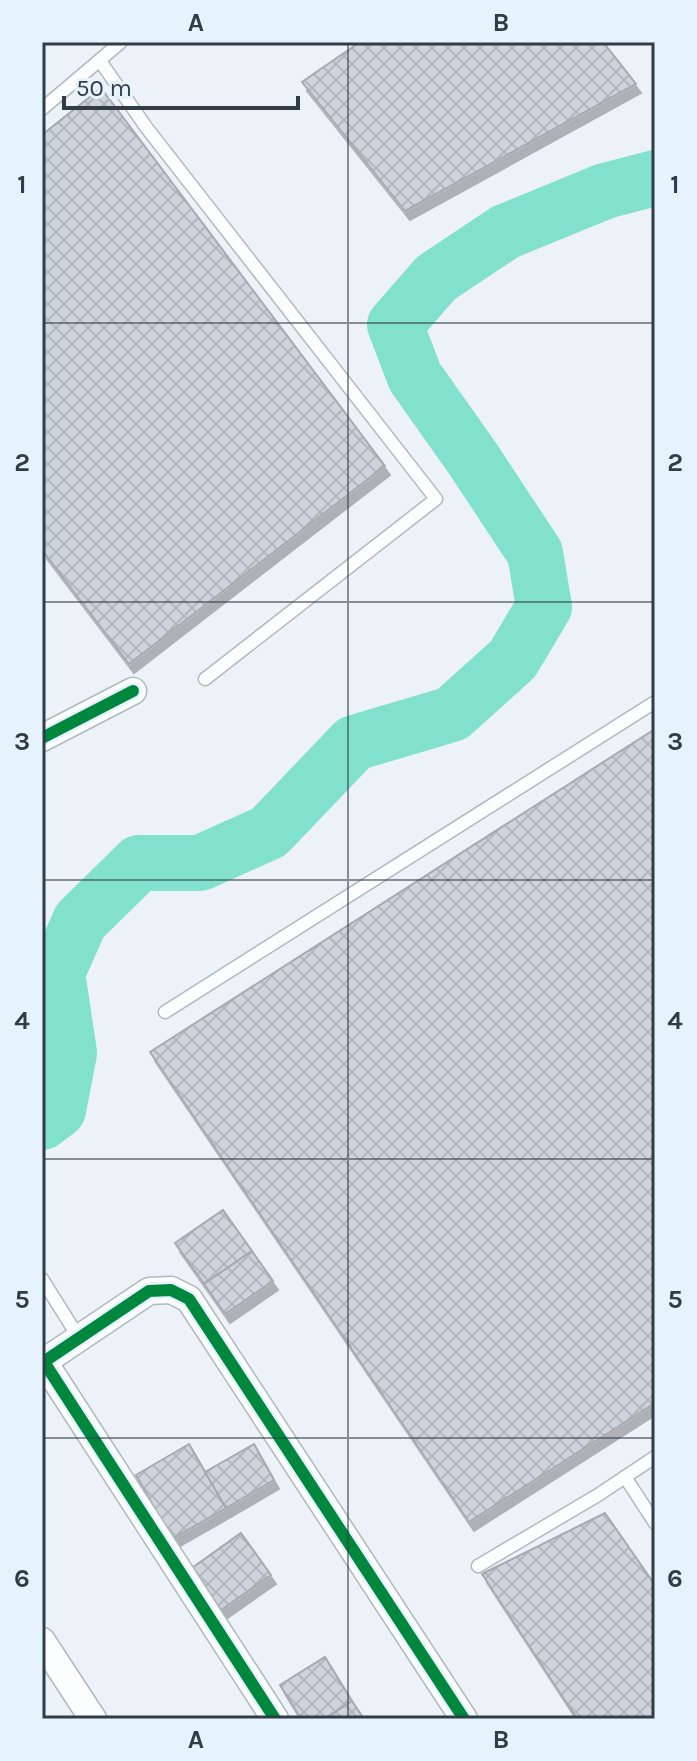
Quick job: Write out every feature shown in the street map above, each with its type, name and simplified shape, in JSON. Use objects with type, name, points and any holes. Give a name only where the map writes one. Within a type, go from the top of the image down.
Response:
[{"type":"street","points":[[42,738],[133,691]]},
{"type":"street","points":[[275,1719],[43,1363],[149,1291],[171,1290],[189,1299],[464,1719]]},
{"type":"street","points":[[42,1641],[93,1719]]},
{"type":"lane","points":[[42,109],[121,42]]},
{"type":"lane","points":[[100,61],[146,127],[436,499],[205,679]]},
{"type":"lane","points":[[165,1012],[655,702]]},
{"type":"lane","points":[[42,1279],[79,1338]]},
{"type":"lane","points":[[478,1566],[598,1495],[655,1457]]},
{"type":"lane","points":[[625,1477],[655,1523]]},
{"type":"building","points":[[360,42],[603,42],[636,84],[405,211],[302,82]]},
{"type":"building","points":[[101,88],[385,466],[129,664],[42,550],[42,135]]},
{"type":"building","points":[[655,729],[655,1403],[469,1522],[150,1052]]},
{"type":"building","points":[[223,1210],[252,1251],[204,1284],[175,1243]]},
{"type":"building","points":[[252,1251],[273,1281],[225,1314],[204,1284]]},
{"type":"building","points":[[189,1444],[226,1508],[172,1539],[136,1475]]},
{"type":"building","points":[[254,1444],[274,1480],[226,1508],[205,1472]]},
{"type":"building","points":[[605,1513],[655,1585],[655,1719],[577,1719],[482,1574]]},
{"type":"building","points":[[241,1533],[271,1575],[221,1610],[192,1568]]},
{"type":"building","points":[[325,1657],[352,1701],[324,1719],[301,1719],[280,1685]]},
{"type":"building","points":[[352,1701],[364,1719],[324,1719]]},
{"type":"waterway","points":[[42,1122],[58,1110],[69,1053],[57,973],[80,921],[139,863],[200,863],[269,832],[354,743],[452,714],[513,659],[544,607],[535,553],[415,377],[395,325],[436,278],[505,232],[605,191],[655,178]]},
{"type":"cycle path","points":[[42,738],[133,691]]},
{"type":"cycle path","points":[[42,1363],[149,1291],[171,1290],[189,1299],[464,1719]]},
{"type":"cycle path","points":[[44,1362],[275,1719]]}]
